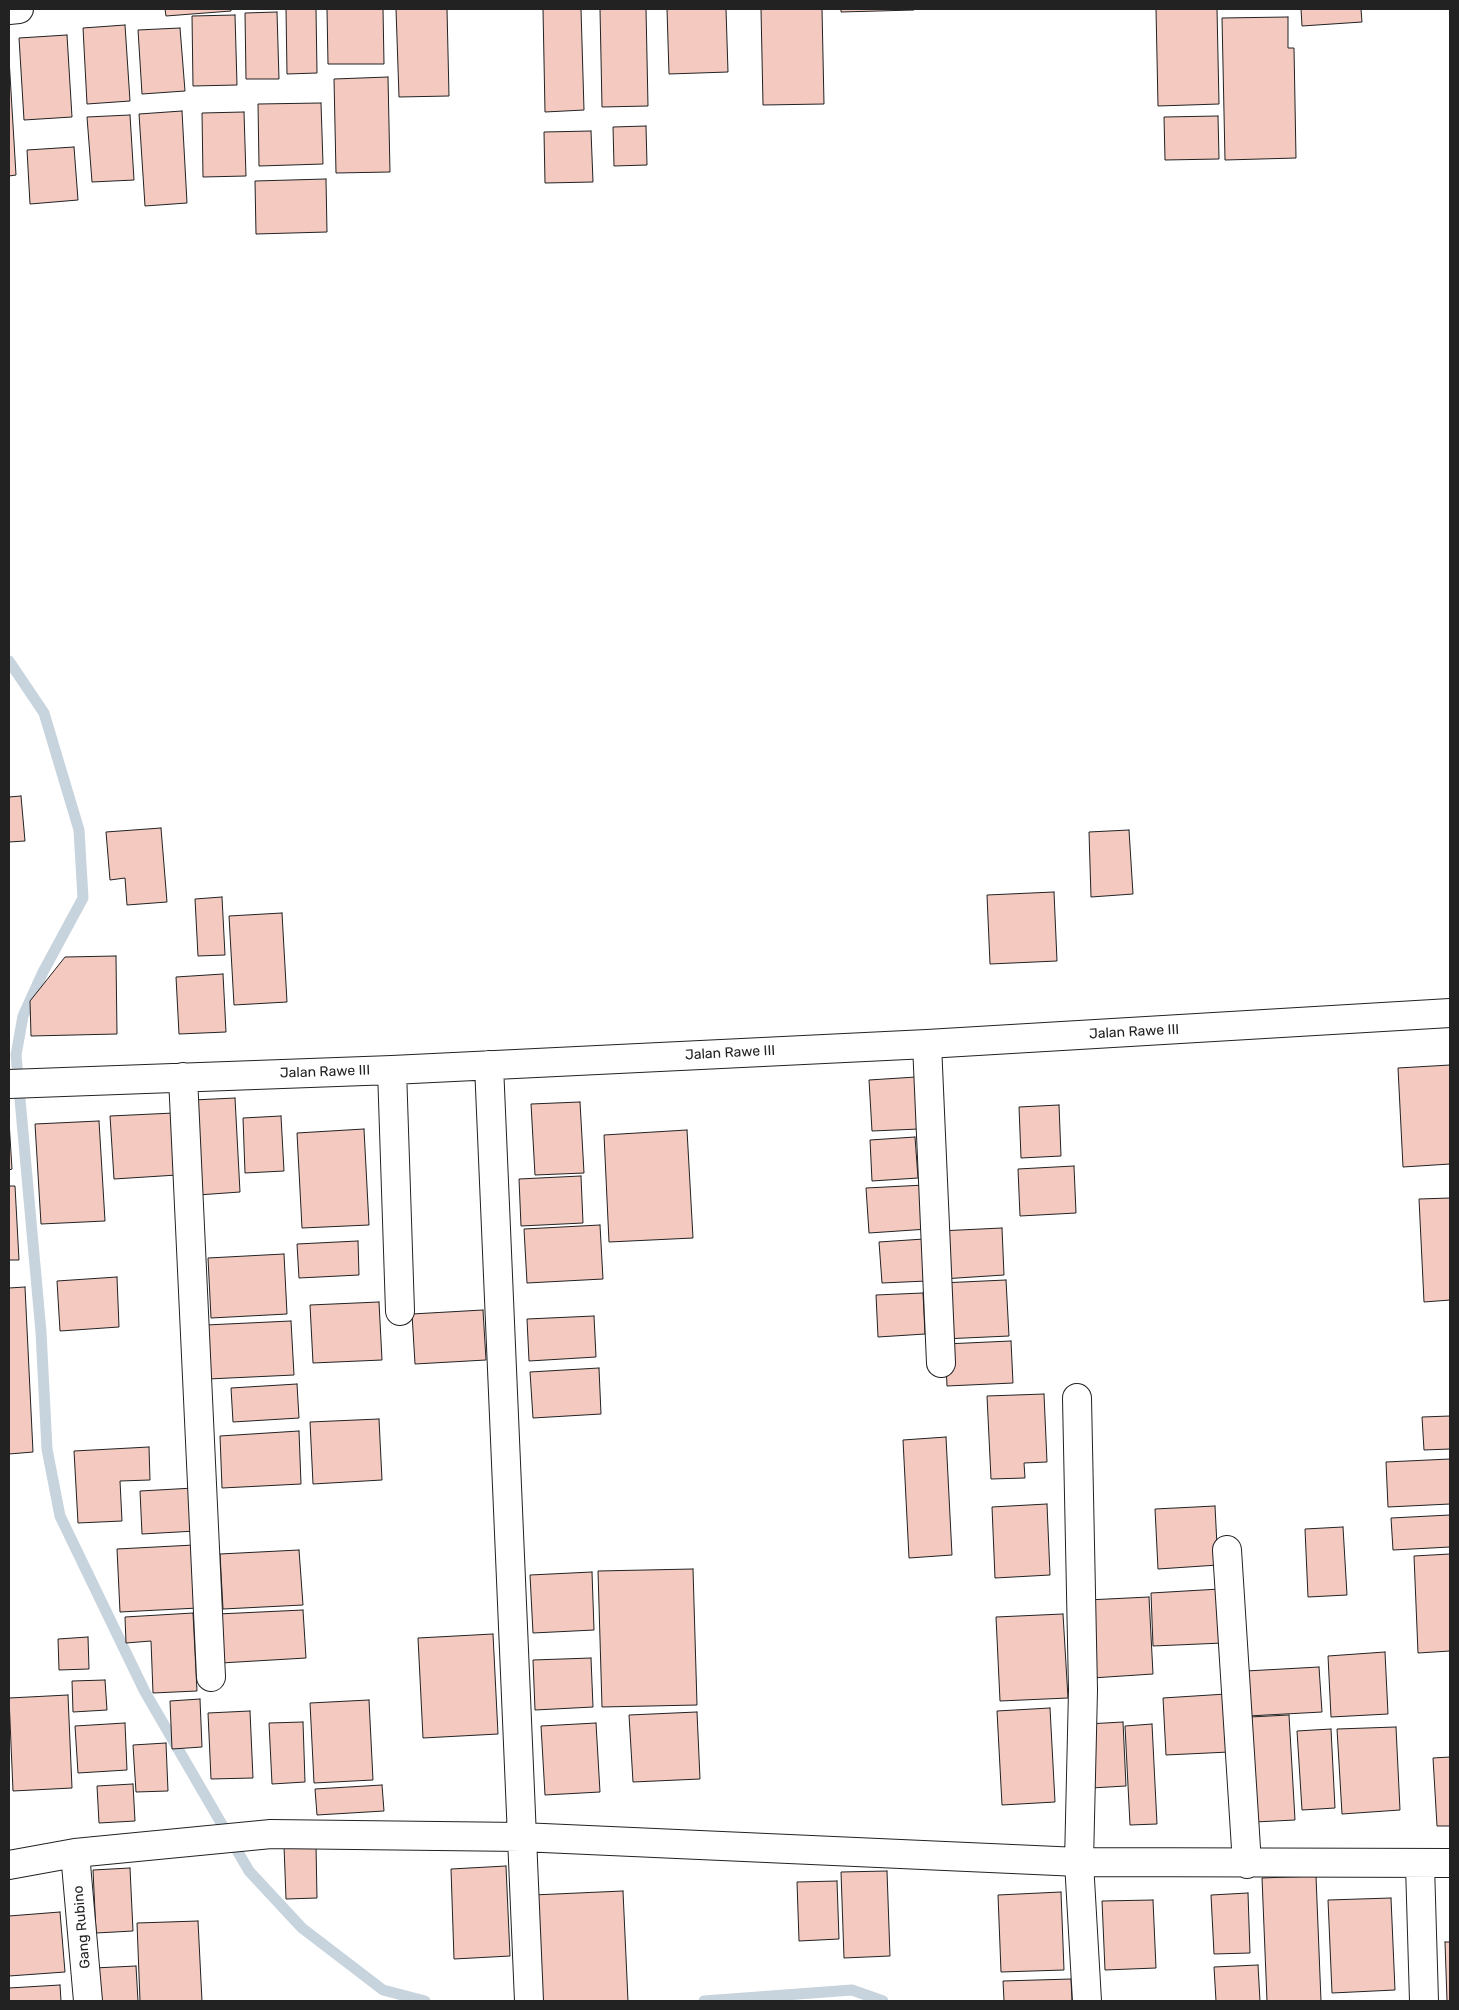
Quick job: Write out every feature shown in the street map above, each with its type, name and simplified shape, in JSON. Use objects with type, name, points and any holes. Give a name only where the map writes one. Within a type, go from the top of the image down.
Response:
[{"type":"street","points":[[9,10],[19,9]]},
{"type":"street","name":"Jalan Rawe III","points":[[21,1084],[392,1070],[926,1044],[1450,1013]]},
{"type":"street","points":[[926,1044],[941,1363]]},
{"type":"street","points":[[490,1065],[529,2001]]},
{"type":"street","points":[[392,1070],[400,1311]]},
{"type":"street","points":[[183,1077],[211,1677]]},
{"type":"street","points":[[1077,1398],[1083,1690],[1079,1862],[1087,2001]]},
{"type":"street","points":[[1227,1550],[1247,1864]]},
{"type":"street","points":[[9,1865],[75,1853],[271,1834],[521,1837],[1079,1862],[1420,1865],[1450,1863]]},
{"type":"street","name":"Gang Rubino","points":[[75,1853],[88,2001]]},
{"type":"street","points":[[1420,1865],[1424,2001]]},
{"type":"building","points":[[165,9],[231,9],[231,11],[166,16]]},
{"type":"building","points":[[286,9],[316,9],[317,73],[287,74]]},
{"type":"building","points":[[327,9],[383,9],[384,64],[328,64]]},
{"type":"building","points":[[396,9],[447,9],[449,96],[399,97]]},
{"type":"building","points":[[543,9],[581,9],[584,110],[545,112]]},
{"type":"building","points":[[600,9],[646,9],[648,106],[602,107]]},
{"type":"building","points":[[667,9],[726,9],[728,72],[669,74]]},
{"type":"building","points":[[761,9],[822,9],[824,104],[763,105]]},
{"type":"building","points":[[841,9],[914,9],[914,10],[841,12]]},
{"type":"building","points":[[1156,9],[1217,9],[1219,104],[1158,106]]},
{"type":"building","points":[[1301,9],[1361,9],[1362,22],[1302,26]]},
{"type":"building","points":[[277,12],[279,79],[246,79],[245,13]]},
{"type":"building","points":[[235,15],[237,85],[193,86],[192,16]]},
{"type":"building","points":[[1288,17],[1288,48],[1294,48],[1296,158],[1225,160],[1222,18]]},
{"type":"building","points":[[125,25],[130,101],[87,104],[83,28]]},
{"type":"building","points":[[180,28],[185,91],[142,94],[138,30]]},
{"type":"building","points":[[67,35],[72,117],[24,120],[19,38]]},
{"type":"building","points":[[9,58],[16,175],[9,176]]},
{"type":"building","points":[[388,77],[390,172],[336,173],[334,79]]},
{"type":"building","points":[[321,103],[323,164],[259,166],[258,104]]},
{"type":"building","points":[[182,111],[187,203],[145,206],[139,114]]},
{"type":"building","points":[[244,112],[246,176],[203,177],[202,113]]},
{"type":"building","points":[[130,115],[134,180],[92,182],[87,117]]},
{"type":"building","points":[[1218,116],[1219,159],[1165,160],[1164,117]]},
{"type":"building","points":[[646,126],[647,165],[614,166],[613,127]]},
{"type":"building","points":[[591,131],[593,182],[545,183],[544,132]]},
{"type":"building","points":[[74,147],[78,200],[30,204],[27,150]]},
{"type":"building","points":[[326,179],[327,232],[256,234],[255,181]]},
{"type":"building","points":[[21,796],[25,841],[9,842],[9,797]]},
{"type":"building","points":[[161,828],[167,902],[127,905],[125,878],[110,880],[106,832]]},
{"type":"building","points":[[1129,830],[1133,894],[1091,897],[1089,832]]},
{"type":"building","points":[[1054,892],[1057,961],[990,964],[987,895]]},
{"type":"building","points":[[222,897],[225,955],[198,956],[195,899]]},
{"type":"building","points":[[282,913],[287,1002],[234,1005],[229,916]]},
{"type":"building","points":[[116,956],[117,1034],[31,1036],[30,1001],[65,957]]},
{"type":"building","points":[[223,974],[226,1032],[179,1034],[176,977]]},
{"type":"building","points":[[1450,1065],[1450,1164],[1403,1167],[1398,1068]]},
{"type":"building","points":[[916,1077],[919,1129],[872,1131],[869,1080]]},
{"type":"building","points":[[235,1098],[240,1192],[198,1195],[193,1100]]},
{"type":"building","points":[[580,1102],[584,1173],[535,1175],[531,1104]]},
{"type":"building","points":[[1059,1105],[1061,1156],[1021,1158],[1019,1107]]},
{"type":"building","points":[[174,1113],[177,1175],[114,1179],[110,1116]]},
{"type":"building","points":[[281,1116],[284,1171],[245,1173],[243,1118]]},
{"type":"building","points":[[9,1121],[12,1169],[9,1170]]},
{"type":"building","points":[[99,1121],[105,1221],[41,1224],[35,1124]]},
{"type":"building","points":[[364,1129],[369,1225],[302,1228],[297,1133]]},
{"type":"building","points":[[687,1130],[693,1238],[609,1242],[604,1135]]},
{"type":"building","points":[[915,1137],[918,1178],[872,1181],[870,1140]]},
{"type":"building","points":[[1074,1166],[1076,1213],[1020,1216],[1018,1169]]},
{"type":"building","points":[[581,1176],[583,1223],[521,1226],[519,1179]]},
{"type":"building","points":[[925,1185],[928,1229],[869,1233],[866,1188]]},
{"type":"building","points":[[9,1186],[15,1186],[19,1260],[9,1260]]},
{"type":"building","points":[[1450,1198],[1450,1300],[1424,1302],[1419,1199]]},
{"type":"building","points":[[600,1225],[603,1279],[527,1283],[524,1229]]},
{"type":"building","points":[[1002,1228],[1004,1275],[942,1279],[939,1231]]},
{"type":"building","points":[[924,1239],[927,1281],[882,1283],[879,1242]]},
{"type":"building","points":[[358,1241],[359,1275],[299,1278],[297,1244]]},
{"type":"building","points":[[284,1254],[287,1314],[211,1318],[208,1258]]},
{"type":"building","points":[[117,1277],[119,1327],[60,1331],[57,1281]]},
{"type":"building","points":[[1006,1280],[1009,1336],[943,1339],[941,1283]]},
{"type":"building","points":[[25,1287],[33,1452],[9,1454],[9,1288]]},
{"type":"building","points":[[923,1293],[925,1334],[878,1337],[876,1295]]},
{"type":"building","points":[[379,1302],[382,1360],[313,1363],[310,1305]]},
{"type":"building","points":[[483,1310],[486,1360],[415,1364],[412,1314]]},
{"type":"building","points":[[594,1316],[596,1357],[529,1361],[527,1319]]},
{"type":"building","points":[[291,1321],[294,1375],[208,1379],[206,1325]]},
{"type":"building","points":[[1011,1341],[1013,1383],[947,1386],[945,1344]]},
{"type":"building","points":[[599,1368],[601,1414],[533,1418],[530,1372]]},
{"type":"building","points":[[297,1384],[299,1418],[233,1422],[231,1388]]},
{"type":"building","points":[[1044,1394],[1047,1462],[1024,1463],[1025,1478],[991,1479],[987,1396]]},
{"type":"building","points":[[1450,1416],[1450,1449],[1424,1450],[1422,1417]]},
{"type":"building","points":[[379,1419],[382,1480],[313,1484],[310,1422]]},
{"type":"building","points":[[299,1431],[301,1484],[222,1488],[220,1436]]},
{"type":"building","points":[[946,1437],[952,1555],[909,1558],[903,1440]]},
{"type":"building","points":[[149,1447],[150,1480],[120,1481],[122,1521],[78,1523],[74,1451]]},
{"type":"building","points":[[1450,1459],[1450,1504],[1388,1507],[1386,1462]]},
{"type":"building","points":[[194,1488],[196,1531],[142,1534],[140,1491]]},
{"type":"building","points":[[1047,1504],[1050,1575],[995,1578],[992,1507]]},
{"type":"building","points":[[1215,1506],[1218,1565],[1158,1569],[1155,1509]]},
{"type":"building","points":[[1450,1515],[1450,1547],[1393,1550],[1391,1518]]},
{"type":"building","points":[[1343,1527],[1347,1595],[1308,1597],[1305,1529]]},
{"type":"building","points":[[194,1545],[198,1608],[120,1612],[117,1549]]},
{"type":"building","points":[[299,1550],[303,1605],[223,1609],[220,1554]]},
{"type":"building","points":[[1450,1554],[1450,1651],[1418,1653],[1414,1556]]},
{"type":"building","points":[[693,1569],[697,1705],[602,1707],[598,1571]]},
{"type":"building","points":[[592,1572],[594,1630],[533,1633],[530,1575]]},
{"type":"building","points":[[1220,1589],[1223,1643],[1153,1646],[1151,1593]]},
{"type":"building","points":[[1149,1597],[1153,1674],[1092,1678],[1087,1600]]},
{"type":"building","points":[[303,1610],[306,1658],[221,1663],[218,1614]]},
{"type":"building","points":[[193,1613],[197,1691],[153,1693],[151,1641],[126,1643],[125,1617]]},
{"type":"building","points":[[1063,1614],[1068,1698],[1000,1701],[996,1617]]},
{"type":"building","points":[[493,1634],[498,1734],[423,1738],[418,1638]]},
{"type":"building","points":[[88,1637],[89,1669],[59,1670],[58,1639]]},
{"type":"building","points":[[1385,1652],[1388,1714],[1331,1717],[1328,1656]]},
{"type":"building","points":[[591,1658],[593,1707],[535,1710],[533,1660]]},
{"type":"building","points":[[1319,1667],[1322,1712],[1248,1716],[1246,1671]]},
{"type":"building","points":[[105,1680],[107,1710],[73,1712],[72,1681]]},
{"type":"building","points":[[1226,1694],[1229,1752],[1166,1755],[1163,1698]]},
{"type":"building","points":[[68,1695],[72,1788],[13,1791],[9,1698]]},
{"type":"building","points":[[200,1699],[202,1747],[172,1749],[170,1701]]},
{"type":"building","points":[[369,1700],[373,1780],[314,1783],[310,1703]]},
{"type":"building","points":[[1050,1708],[1055,1802],[1002,1805],[997,1711]]},
{"type":"building","points":[[250,1711],[253,1778],[211,1779],[208,1713]]},
{"type":"building","points":[[697,1712],[700,1779],[633,1782],[629,1715]]},
{"type":"building","points":[[1289,1715],[1295,1820],[1255,1822],[1250,1717]]},
{"type":"building","points":[[303,1722],[305,1782],[272,1784],[269,1723]]},
{"type":"building","points":[[1123,1722],[1126,1786],[1091,1788],[1087,1724]]},
{"type":"building","points":[[125,1723],[127,1770],[78,1773],[75,1726]]},
{"type":"building","points":[[596,1723],[600,1792],[545,1795],[541,1726]]},
{"type":"building","points":[[1152,1724],[1157,1824],[1130,1825],[1125,1726]]},
{"type":"building","points":[[1396,1727],[1400,1810],[1342,1814],[1337,1729]]},
{"type":"building","points":[[1331,1729],[1335,1808],[1302,1810],[1297,1731]]},
{"type":"building","points":[[166,1743],[168,1791],[136,1792],[133,1745]]},
{"type":"building","points":[[1450,1757],[1450,1826],[1437,1826],[1433,1758]]},
{"type":"building","points":[[133,1784],[135,1821],[99,1823],[97,1786]]},
{"type":"building","points":[[382,1785],[384,1811],[317,1815],[315,1789]]},
{"type":"building","points":[[316,1845],[317,1898],[286,1899],[284,1846]]},
{"type":"building","points":[[506,1866],[510,1956],[454,1959],[451,1869]]},
{"type":"building","points":[[130,1868],[133,1931],[96,1933],[93,1870]]},
{"type":"building","points":[[887,1871],[890,1956],[844,1958],[841,1872]]},
{"type":"building","points":[[1316,1876],[1321,2001],[1267,2001],[1262,1878]]},
{"type":"building","points":[[837,1881],[839,1939],[799,1941],[797,1882]]},
{"type":"building","points":[[623,1891],[628,2001],[538,2001],[533,1895]]},
{"type":"building","points":[[1061,1892],[1064,1970],[1001,1972],[998,1895]]},
{"type":"building","points":[[1248,1893],[1250,1953],[1214,1954],[1211,1895]]},
{"type":"building","points":[[1391,1898],[1395,1990],[1332,1993],[1328,1900]]},
{"type":"building","points":[[1153,1900],[1156,1968],[1105,1970],[1102,1901]]},
{"type":"building","points":[[60,1912],[65,1972],[9,1976],[9,1916]]},
{"type":"building","points":[[198,1921],[202,2001],[140,2001],[137,1923]]},
{"type":"building","points":[[1445,1942],[1450,1942],[1450,2001],[1447,2001]]},
{"type":"building","points":[[1258,1965],[1260,2001],[1216,2001],[1214,1967]]},
{"type":"building","points":[[136,1966],[138,2001],[95,2001],[94,1968]]},
{"type":"building","points":[[1071,1979],[1072,2001],[1004,2001],[1003,1981]]},
{"type":"building","points":[[60,1985],[61,2001],[9,2001],[9,1988]]},
{"type":"waterway","points":[[9,661],[44,713],[79,830],[83,898],[43,972],[23,1016],[16,1055],[41,1332],[47,1449],[60,1516],[145,1692],[249,1871],[302,1928],[383,1990],[425,2001]]},
{"type":"waterway","points":[[704,2001],[852,1990],[883,2001]]}]
